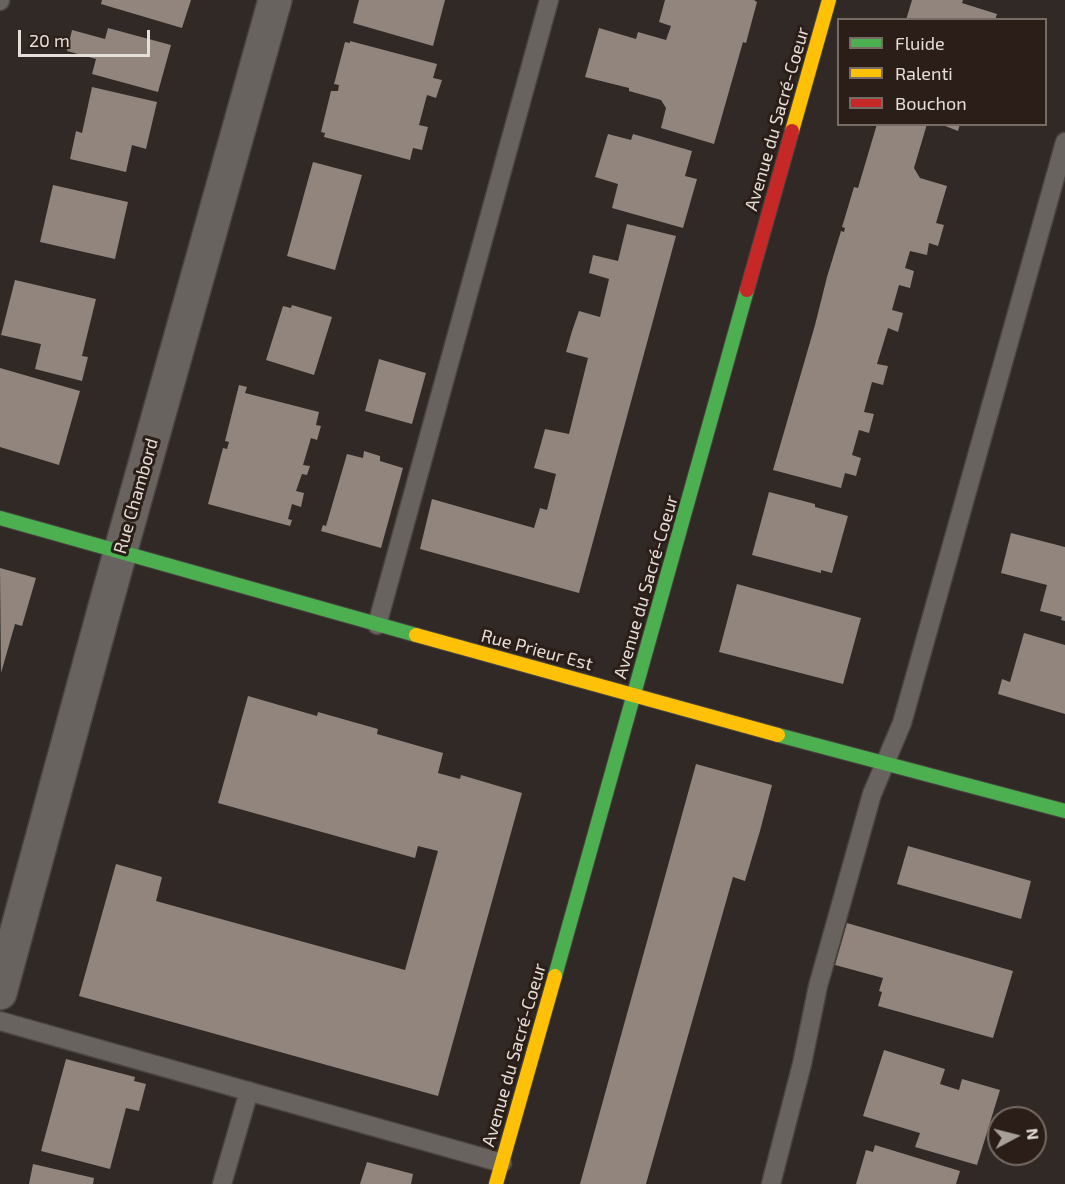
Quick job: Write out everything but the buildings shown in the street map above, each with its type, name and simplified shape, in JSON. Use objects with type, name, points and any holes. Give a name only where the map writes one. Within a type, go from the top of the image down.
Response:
[{"type":"street","name":"Rue Chambord","points":[[0,993],[274,0]]},
{"type":"street","name":"Avenue du Sacré-Coeur","points":[[496,1184],[829,0]]},
{"type":"street","name":"Rue Prieur Est","points":[[0,518],[681,709],[1065,811]]},
{"type":"lane","points":[[377,624],[549,0]]},
{"type":"lane","points":[[771,1184],[802,1064],[818,986],[872,794],[902,723],[1065,142]]},
{"type":"lane","points":[[0,1021],[502,1163]]},
{"type":"lane","points":[[222,1184],[249,1091]]},
{"type":"traffic: fast","points":[[555,976],[747,290]]},
{"type":"traffic: fast","points":[[0,518],[416,635]]},
{"type":"traffic: fast","points":[[778,735],[1065,811]]},
{"type":"traffic: slow","points":[[792,131],[829,0]]},
{"type":"traffic: slow","points":[[416,635],[778,735]]},
{"type":"traffic: slow","points":[[496,1184],[555,976]]},
{"type":"traffic: jam","points":[[747,290],[792,131]]}]
